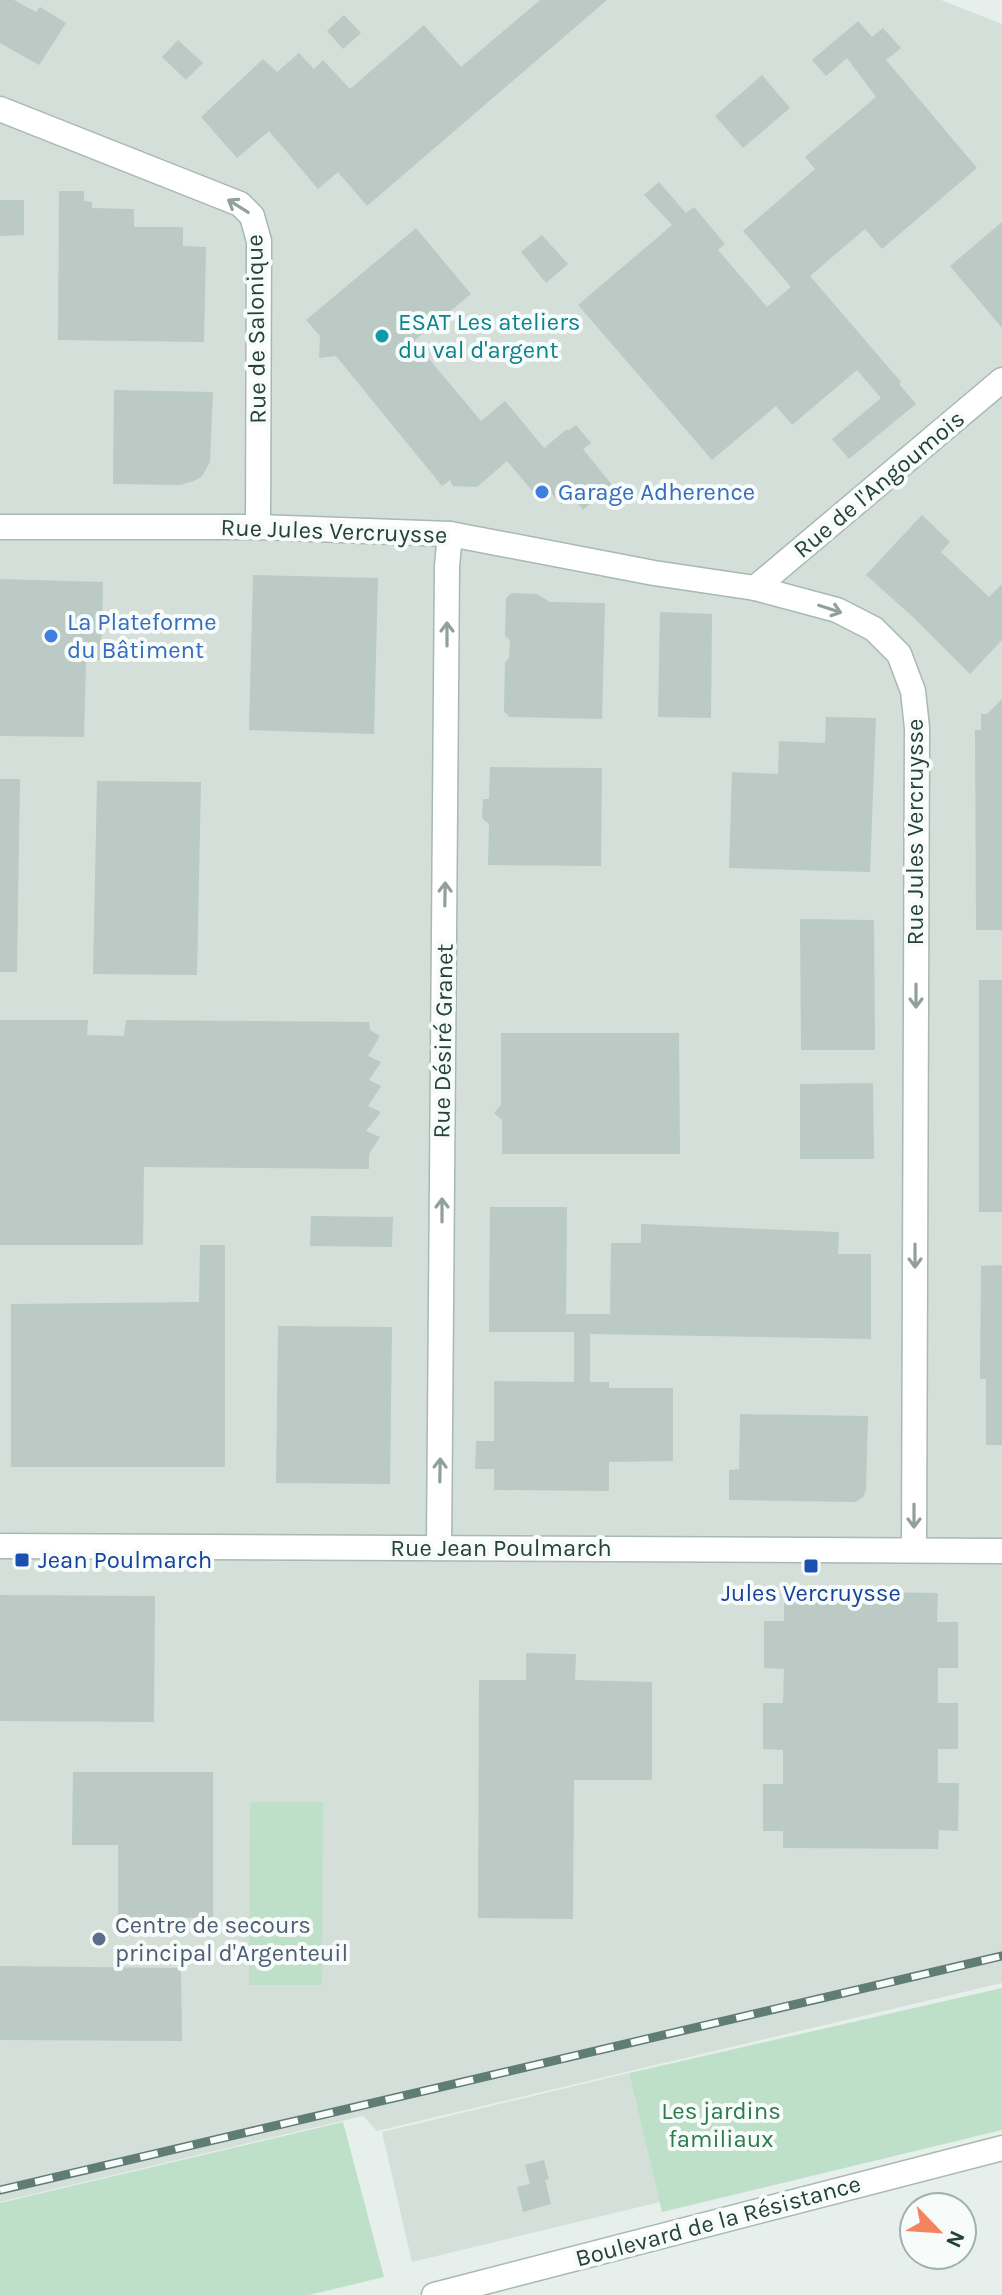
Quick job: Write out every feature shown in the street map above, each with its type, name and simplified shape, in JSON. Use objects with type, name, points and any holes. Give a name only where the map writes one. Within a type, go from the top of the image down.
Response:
[{"type":"street","name":"Rue de Salonique","points":[[0,109],[240,204],[252,216],[259,241],[258,527]]},
{"type":"street","name":"Rue de l'Angoumois","points":[[755,588],[1002,380]]},
{"type":"street","name":"Rue Jules Vercruysse","points":[[0,527],[258,527],[450,534],[654,573],[755,588],[837,610],[874,629],[899,654],[913,691],[917,728],[914,1550]]},
{"type":"street","name":"Rue Désiré Granet","points":[[439,1548],[447,566],[450,534]]},
{"type":"street","name":"Rue Jean Poulmarch","points":[[0,1546],[1002,1551]]},
{"type":"street","name":"Boulevard de la Résistance","points":[[434,2295],[1002,2148]]},
{"type":"shaded area","points":[[0,0],[941,0],[1002,24],[1002,1983],[377,2131],[363,2116],[0,2202]]},
{"type":"shaded area","points":[[629,2073],[660,2202],[412,2262],[382,2132]]},
{"type":"green space","points":[[250,1802],[323,1802],[322,1985],[249,1985]]},
{"type":"green space","name":"Les jardins familiaux","points":[[1002,1988],[1002,2130],[662,2212],[629,2073]]},
{"type":"green space","points":[[343,2122],[384,2277],[309,2295],[0,2295],[0,2203]]},
{"type":"building","points":[[0,0],[14,0],[36,12],[40,7],[66,23],[39,65],[0,43]]},
{"type":"building","points":[[540,0],[607,0],[367,206],[338,172],[318,189],[269,131],[237,158],[201,117],[263,59],[277,72],[299,53],[314,69],[323,60],[350,89],[424,25],[461,67]]},
{"type":"building","points":[[344,15],[361,33],[343,49],[327,31]]},
{"type":"building","points":[[858,21],[872,37],[883,28],[901,48],[886,60],[977,168],[882,249],[865,229],[810,276],[901,382],[899,384],[916,404],[849,459],[832,439],[881,398],[857,370],[792,425],[776,406],[712,460],[578,305],[672,225],[644,195],[659,182],[686,213],[694,207],[725,244],[718,250],[767,307],[791,287],[743,231],[815,169],[805,157],[876,97],[847,58],[826,76],[812,60]]},
{"type":"building","points":[[178,40],[203,63],[186,80],[162,57]]},
{"type":"building","points":[[762,75],[790,108],[743,148],[715,116]]},
{"type":"building","points":[[59,191],[84,191],[84,201],[92,202],[92,208],[134,209],[134,227],[183,227],[183,246],[206,247],[204,342],[58,340]]},
{"type":"building","points":[[0,200],[24,200],[24,235],[0,236]]},
{"type":"building","points":[[1002,222],[1002,328],[950,266]]},
{"type":"building","points":[[416,228],[471,294],[414,341],[481,421],[505,401],[544,448],[576,425],[591,443],[583,449],[612,485],[583,510],[572,496],[562,505],[550,492],[540,500],[507,461],[477,487],[453,486],[450,480],[442,486],[336,356],[319,358],[320,336],[306,320]]},
{"type":"building","points":[[542,235],[568,264],[546,283],[521,252]]},
{"type":"building","points":[[114,390],[213,392],[210,462],[202,476],[180,485],[113,484]]},
{"type":"building","points":[[922,515],[950,542],[941,552],[989,597],[1002,584],[1002,640],[970,674],[866,575]]},
{"type":"building","points":[[253,575],[378,578],[374,734],[249,730]]},
{"type":"building","name":"La Plateforme du Bâtiment","points":[[0,579],[103,582],[101,660],[86,660],[84,737],[0,736]]},
{"type":"building","points":[[512,593],[537,594],[550,602],[605,603],[602,719],[509,717],[504,711],[505,663],[509,658],[510,640],[505,636],[506,598]]},
{"type":"building","points":[[660,612],[712,614],[711,718],[658,717]]},
{"type":"building","points":[[1002,699],[1002,930],[976,930],[975,730],[981,730],[981,714],[987,714]]},
{"type":"building","points":[[826,717],[876,718],[870,872],[729,868],[732,772],[778,774],[779,741],[825,743]]},
{"type":"building","points":[[490,767],[602,768],[601,866],[488,865],[489,824],[482,818],[483,799],[489,799]]},
{"type":"building","points":[[0,779],[20,779],[17,972],[0,972]]},
{"type":"building","points":[[97,781],[201,782],[197,975],[93,974]]},
{"type":"building","points":[[800,919],[874,920],[875,1050],[801,1050]]},
{"type":"building","points":[[979,980],[1002,980],[1002,1212],[979,1212]]},
{"type":"building","points":[[0,1020],[88,1020],[87,1035],[124,1036],[126,1020],[369,1022],[370,1030],[380,1036],[368,1056],[381,1062],[369,1080],[381,1086],[368,1106],[381,1112],[366,1131],[380,1137],[369,1154],[369,1169],[144,1167],[143,1245],[0,1245]]},
{"type":"building","points":[[501,1033],[679,1033],[680,1154],[502,1154],[502,1120],[494,1113],[501,1105]]},
{"type":"building","points":[[873,1083],[874,1159],[800,1159],[800,1084]]},
{"type":"building","points":[[490,1207],[567,1207],[566,1314],[610,1314],[611,1243],[641,1243],[641,1224],[839,1232],[838,1254],[871,1254],[871,1339],[590,1334],[590,1382],[609,1382],[609,1388],[673,1388],[673,1461],[609,1462],[609,1491],[494,1490],[494,1469],[475,1469],[476,1441],[494,1441],[494,1381],[574,1382],[574,1332],[489,1332]]},
{"type":"building","points":[[311,1216],[393,1217],[392,1247],[310,1246]]},
{"type":"building","points":[[200,1245],[225,1245],[225,1467],[11,1467],[11,1304],[199,1302]]},
{"type":"building","points":[[1002,1265],[1002,1445],[986,1445],[986,1379],[980,1379],[981,1266]]},
{"type":"building","points":[[278,1326],[392,1327],[390,1484],[276,1483]]},
{"type":"building","points":[[740,1414],[868,1416],[866,1490],[863,1497],[855,1502],[729,1500],[729,1470],[739,1469]]},
{"type":"building","points":[[784,1591],[938,1593],[937,1622],[958,1622],[958,1668],[938,1668],[938,1703],[958,1703],[958,1749],[938,1749],[938,1783],[959,1783],[958,1831],[939,1830],[938,1849],[783,1848],[783,1831],[763,1831],[763,1784],[783,1784],[783,1750],[763,1749],[763,1703],[783,1703],[784,1669],[764,1668],[764,1621],[784,1621]]},
{"type":"building","points":[[0,1595],[155,1596],[154,1722],[0,1721]]},
{"type":"building","points":[[526,1653],[576,1654],[575,1680],[652,1682],[652,1780],[574,1780],[573,1919],[478,1918],[479,1680],[526,1680]]},
{"type":"building","points":[[73,1772],[213,1772],[213,1918],[118,1917],[118,1845],[72,1845]]},
{"type":"building","points":[[0,1966],[181,1968],[182,2041],[0,2040]]},
{"type":"building","points":[[544,2160],[551,2204],[523,2212],[517,2187],[530,2184],[525,2165]]},
{"type":"railway","points":[[0,2190],[1002,1956]]},
{"type":"place","name":"ESAT Les ateliers du val d'argent","points":[[382,336]]},
{"type":"place","name":"Garage Adherence","points":[[542,492]]},
{"type":"place","name":"La Plateforme du Bâtiment","points":[[51,636]]},
{"type":"place","name":"Jean Poulmarch","points":[[22,1560]]},
{"type":"place","name":"Jules Vercruysse","points":[[811,1566]]},
{"type":"place","name":"Centre de secours principal d'Argenteuil","points":[[99,1939]]}]
